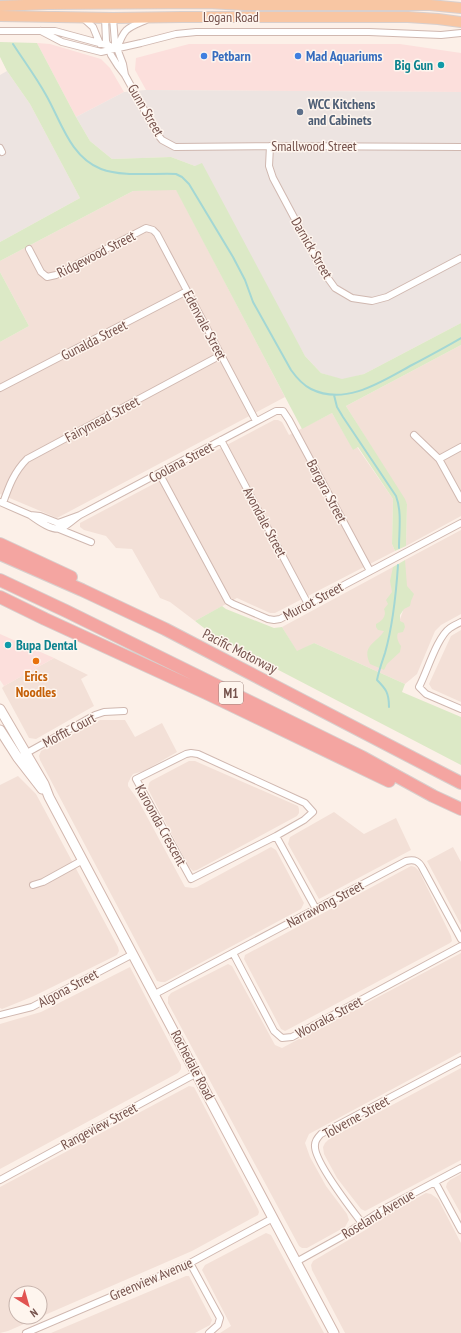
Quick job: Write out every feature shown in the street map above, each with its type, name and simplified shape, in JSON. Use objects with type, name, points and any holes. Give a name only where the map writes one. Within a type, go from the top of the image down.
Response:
[{"type":"highway","points":[[0,544],[58,570],[189,635],[247,671]]},
{"type":"highway","name":"Pacific Motorway","points":[[0,554],[82,590],[158,626],[461,783]]},
{"type":"highway","name":"M1","points":[[0,580],[362,757],[433,796],[461,809]]},
{"type":"highway","points":[[0,597],[352,762],[461,817]]},
{"type":"main road","points":[[38,4],[53,0]]},
{"type":"main road","points":[[377,5],[390,0]]},
{"type":"main road","points":[[108,2],[109,18]]},
{"type":"main road","name":"Logan Road","points":[[0,6],[108,2],[377,5],[450,2],[461,8]]},
{"type":"main road","points":[[438,19],[450,2],[461,17]]},
{"type":"main road","name":"Logan Road","points":[[0,16],[83,18],[339,17],[438,19],[461,22]]},
{"type":"main road","name":"Rochedale Road","points":[[0,709],[27,753],[82,860],[155,994],[334,1333]]},
{"type":"main road","name":"Rochedale Road","points":[[0,730],[18,758],[49,797]]},
{"type":"street","points":[[83,18],[94,28],[100,44]]},
{"type":"street","name":"Gunn Street","points":[[109,18],[108,48],[115,63],[125,75],[158,135],[168,144]]},
{"type":"street","name":"Gunn Street","points":[[109,18],[125,75]]},
{"type":"street","points":[[0,31],[58,32],[100,44],[108,48],[117,49],[122,35],[127,29],[150,18]]},
{"type":"street","points":[[41,31],[65,43],[98,51],[108,48]]},
{"type":"street","name":"Logan Road","points":[[117,49],[176,34],[192,32],[461,33]]},
{"type":"street","name":"Smallwood Street","points":[[168,144],[182,148],[270,146],[461,147]]},
{"type":"street","name":"Darnick Street","points":[[270,146],[269,166],[273,178],[322,270],[335,288],[352,298],[372,301],[387,297],[461,258]]},
{"type":"street","name":"Ridgewood Street","points":[[29,249],[41,272],[47,276],[56,275],[146,228],[153,230]]},
{"type":"street","name":"Edenvale Street","points":[[153,230],[157,234],[256,422]]},
{"type":"street","name":"Gunalda Street","points":[[0,388],[187,291]]},
{"type":"street","name":"Fairymead Street","points":[[1,502],[18,467],[27,459],[221,355]]},
{"type":"street","name":"Coolana Street","points":[[59,526],[276,411],[283,411]]},
{"type":"street","name":"Bargara Street","points":[[283,411],[370,571]]},
{"type":"street","points":[[414,435],[439,459],[461,499]]},
{"type":"street","name":"Avondale Street","points":[[221,440],[308,604]]},
{"type":"street","points":[[439,459],[461,447]]},
{"type":"street","name":"Murcot Street","points":[[159,473],[228,601],[261,616],[274,620],[280,619],[461,523]]},
{"type":"street","points":[[1,502],[30,515],[46,525],[54,528],[59,526],[91,542]]},
{"type":"street","name":"Coolana Street","points":[[59,526],[70,522],[80,515]]},
{"type":"street","points":[[70,522],[70,526],[75,535]]},
{"type":"street","points":[[461,622],[449,628],[442,636],[419,687],[426,694],[461,709]]},
{"type":"street","name":"Moffit Court","points":[[18,758],[94,715],[104,712],[124,710]]},
{"type":"street","name":"Karoonda Crescent","points":[[186,754],[198,754],[305,802],[313,812],[304,820],[276,836],[191,879],[136,779],[186,754]]},
{"type":"street","points":[[276,836],[316,909]]},
{"type":"street","name":"Narrawong Street","points":[[155,994],[412,859],[416,860],[423,869],[461,939]]},
{"type":"street","points":[[33,885],[43,882],[82,860]]},
{"type":"street","name":"Wooraka Street","points":[[233,953],[274,1031],[282,1038],[292,1037],[461,946]]},
{"type":"street","name":"Algona Street","points":[[0,1015],[32,1007],[133,954]]},
{"type":"street","name":"Tolverne Street","points":[[362,1223],[334,1185],[319,1158],[316,1152],[316,1139],[321,1134],[461,1060]]},
{"type":"street","name":"Rangeview Street","points":[[0,1180],[197,1073]]},
{"type":"street","name":"Roseland Avenue","points":[[296,1262],[341,1237],[382,1210],[461,1168]]},
{"type":"street","points":[[435,1182],[461,1230]]},
{"type":"street","name":"Greenview Avenue","points":[[26,1333],[190,1263],[273,1218]]},
{"type":"street","points":[[190,1263],[220,1318],[218,1325],[208,1333]]},
{"type":"shaded area","points":[[37,43],[50,44],[101,59],[110,68],[124,92],[76,117]]},
{"type":"shaded area","points":[[189,44],[400,44],[461,53],[461,92],[146,90],[135,70],[136,58]]},
{"type":"shaded area","points":[[7,71],[30,104],[80,198],[0,242],[0,75]]},
{"type":"shaded area","points":[[146,90],[461,92],[461,323],[364,374],[342,380],[321,373],[305,356],[195,166],[171,157],[112,159],[90,141],[76,117],[124,92]]},
{"type":"shaded area","points":[[176,189],[285,397],[57,518],[0,494],[0,342],[29,326],[0,272],[0,261],[133,191]]},
{"type":"shaded area","points":[[461,345],[461,516],[406,546],[407,504],[346,406]]},
{"type":"shaded area","points":[[332,413],[353,449],[357,447],[393,499],[392,544],[395,551],[275,613],[270,613],[237,598],[195,621],[170,602],[160,598],[132,549],[116,548],[106,536],[84,530],[80,527],[80,523],[274,420],[282,422],[289,435]]},
{"type":"shaded area","points":[[461,530],[461,614],[441,625],[435,631],[417,674],[405,684],[314,643],[297,652],[282,627],[393,567],[394,588],[382,668],[403,611],[405,560]]},
{"type":"shaded area","points":[[461,630],[461,702],[432,689],[429,684],[451,636]]},
{"type":"shaded area","points":[[0,634],[54,658],[4,686],[0,680]]},
{"type":"shaded area","points":[[54,658],[88,675],[81,679],[94,706],[36,739],[29,738],[2,688]]},
{"type":"shaded area","points":[[100,720],[125,720],[135,737],[162,723],[177,752],[144,771],[133,774],[128,786],[138,800],[185,887],[197,887],[271,847],[276,850],[304,903],[301,909],[165,982],[157,981],[39,756],[41,751]]},
{"type":"shaded area","points":[[189,761],[195,761],[298,806],[299,813],[297,816],[193,871],[189,867],[148,789],[151,781]]},
{"type":"shaded area","points":[[18,776],[36,794],[119,951],[117,955],[34,996],[2,1009],[0,1008],[0,785]]},
{"type":"shaded area","points":[[334,812],[364,834],[396,818],[411,850],[319,899],[288,844],[290,837]]},
{"type":"shaded area","points":[[453,847],[461,862],[461,925],[427,861]]},
{"type":"shaded area","points":[[411,866],[415,867],[419,871],[451,936],[452,941],[289,1029],[285,1031],[281,1029],[244,959],[245,955]]},
{"type":"shaded area","points":[[461,953],[461,1052],[309,1134],[305,1143],[310,1157],[326,1186],[347,1214],[349,1220],[345,1227],[307,1248],[302,1248],[299,1246],[168,1003],[168,997],[171,993],[228,964],[232,966],[275,1045],[282,1048]]},
{"type":"shaded area","points":[[130,967],[181,1065],[181,1069],[178,1073],[0,1169],[0,1024],[41,1012]]},
{"type":"shaded area","points":[[461,1068],[461,1160],[365,1211],[361,1209],[337,1178],[324,1154],[323,1147],[325,1143],[329,1139]]},
{"type":"shaded area","points":[[189,1086],[194,1087],[258,1209],[258,1215],[192,1251],[48,1314],[48,1285],[8,1285],[8,1325],[22,1325],[0,1333],[0,1187]]},
{"type":"shaded area","points":[[461,1174],[461,1214],[446,1187],[450,1180]]},
{"type":"shaded area","points":[[426,1193],[431,1194],[438,1199],[461,1243],[461,1333],[345,1333],[312,1270],[311,1265],[313,1261],[367,1229],[382,1217]]},
{"type":"shaded area","points":[[266,1233],[271,1235],[324,1333],[220,1333],[231,1326],[202,1270],[205,1265]]},
{"type":"shaded area","points":[[189,1276],[212,1320],[210,1325],[195,1333],[51,1333]]},
{"type":"green space","points":[[0,42],[37,43],[90,141],[112,159],[171,157],[195,166],[202,163],[305,356],[321,373],[342,379],[364,374],[461,323],[461,345],[346,406],[405,499],[407,504],[406,546],[395,551],[392,544],[393,499],[358,447],[353,450],[332,413],[302,429],[176,190],[133,191],[0,261],[0,242],[80,198],[30,104],[7,71],[0,57]]},
{"type":"green space","points":[[0,272],[29,326],[0,342]]},
{"type":"green space","points":[[405,560],[407,586],[414,594],[410,606],[404,609],[400,615],[400,621],[404,623],[405,627],[403,632],[398,633],[397,635],[401,646],[400,652],[387,664],[384,670],[370,664],[367,653],[371,645],[384,631],[378,630],[376,624],[382,620],[385,614],[384,609],[388,604],[386,600],[392,592],[390,581],[393,567]]},
{"type":"green space","points":[[222,606],[226,609],[274,628],[282,627],[297,651],[314,643],[405,684],[402,692],[461,717],[461,765],[217,638],[195,621]]},
{"type":"waterway","points":[[13,44],[42,88],[62,127],[81,156],[101,169],[118,173],[176,174],[182,177],[189,184],[233,257],[245,280],[253,302],[291,370],[300,381],[311,389],[324,394],[337,395],[362,390],[387,379],[461,338]]},
{"type":"waterway","points":[[334,395],[337,407],[343,417],[396,496],[400,515],[399,548]]},
{"type":"waterway","points":[[389,707],[386,692],[377,680],[390,632],[398,565]]},
{"type":"place","name":"Petbarn","points":[[204,56]]},
{"type":"place","name":"Mad Aquariums","points":[[298,56]]},
{"type":"place","name":"Big Gun","points":[[441,65]]},
{"type":"place","name":"WCC Kitchens and Cabinets","points":[[300,112]]},
{"type":"place","name":"Bupa Dental","points":[[8,645]]},
{"type":"place","name":"Erics Noodles","points":[[36,661]]}]
